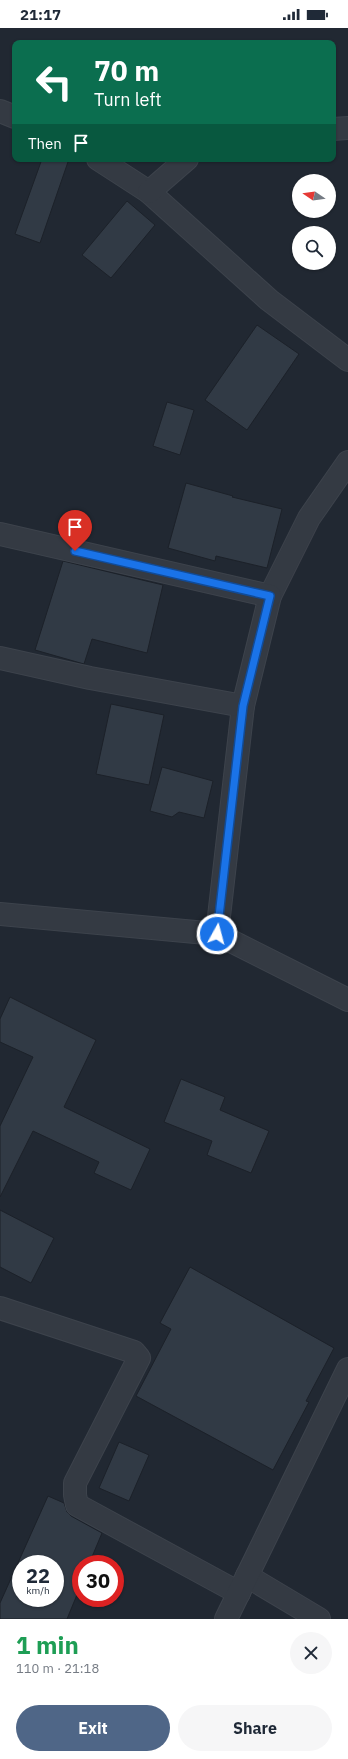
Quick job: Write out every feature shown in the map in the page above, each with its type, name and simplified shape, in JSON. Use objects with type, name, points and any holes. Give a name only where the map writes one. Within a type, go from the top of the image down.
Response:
[{"type":"street","points":[[0,111],[12,116]]},
{"type":"street","points":[[336,129],[348,128]]},
{"type":"street","points":[[103,162],[149,192],[269,300],[348,360]]},
{"type":"street","points":[[149,192],[184,162]]},
{"type":"street","points":[[217,934],[243,706],[270,596],[309,518],[348,462]]},
{"type":"street","points":[[0,534],[270,596]]},
{"type":"street","points":[[0,658],[90,678],[243,706]]},
{"type":"street","points":[[0,914],[217,934],[348,1000]]},
{"type":"street","points":[[0,1308],[134,1352],[140,1358],[75,1483],[77,1504],[243,1585],[320,1619]]},
{"type":"street","points":[[226,1619],[345,1381]]},
{"type":"building","points":[[41,162],[68,162],[40,243],[15,234]]},
{"type":"building","points":[[127,201],[155,225],[111,278],[82,255]]},
{"type":"building","points":[[257,325],[299,354],[247,430],[205,400]]},
{"type":"building","points":[[167,402],[194,410],[180,455],[153,446]]},
{"type":"building","points":[[186,483],[233,496],[232,497],[282,509],[267,568],[216,556],[215,561],[168,548]]},
{"type":"building","points":[[63,561],[163,585],[147,653],[92,639],[84,664],[35,650]]},
{"type":"building","points":[[111,704],[164,715],[149,785],[96,774]]},
{"type":"building","points":[[162,767],[213,781],[204,818],[179,812],[172,817],[150,811]]},
{"type":"building","points":[[10,997],[96,1040],[64,1107],[150,1149],[131,1190],[94,1173],[99,1162],[33,1131],[0,1197],[0,1126],[33,1057],[0,1042],[0,1019]]},
{"type":"building","points":[[181,1079],[225,1097],[220,1110],[269,1131],[251,1173],[207,1155],[212,1141],[164,1122]]},
{"type":"building","points":[[0,1210],[54,1238],[31,1283],[0,1267]]},
{"type":"building","points":[[190,1267],[334,1348],[306,1401],[309,1402],[273,1470],[136,1396],[171,1329],[160,1323]]},
{"type":"building","points":[[119,1442],[149,1455],[129,1501],[99,1488]]},
{"type":"building","points":[[48,1496],[64,1503],[67,1512],[71,1516],[102,1533],[93,1555],[72,1555],[72,1607],[67,1619],[0,1619],[0,1603],[12,1576],[12,1607],[64,1607],[64,1555],[22,1555]]},
{"type":"route","points":[[75,551],[270,596],[243,706],[217,934]]}]
